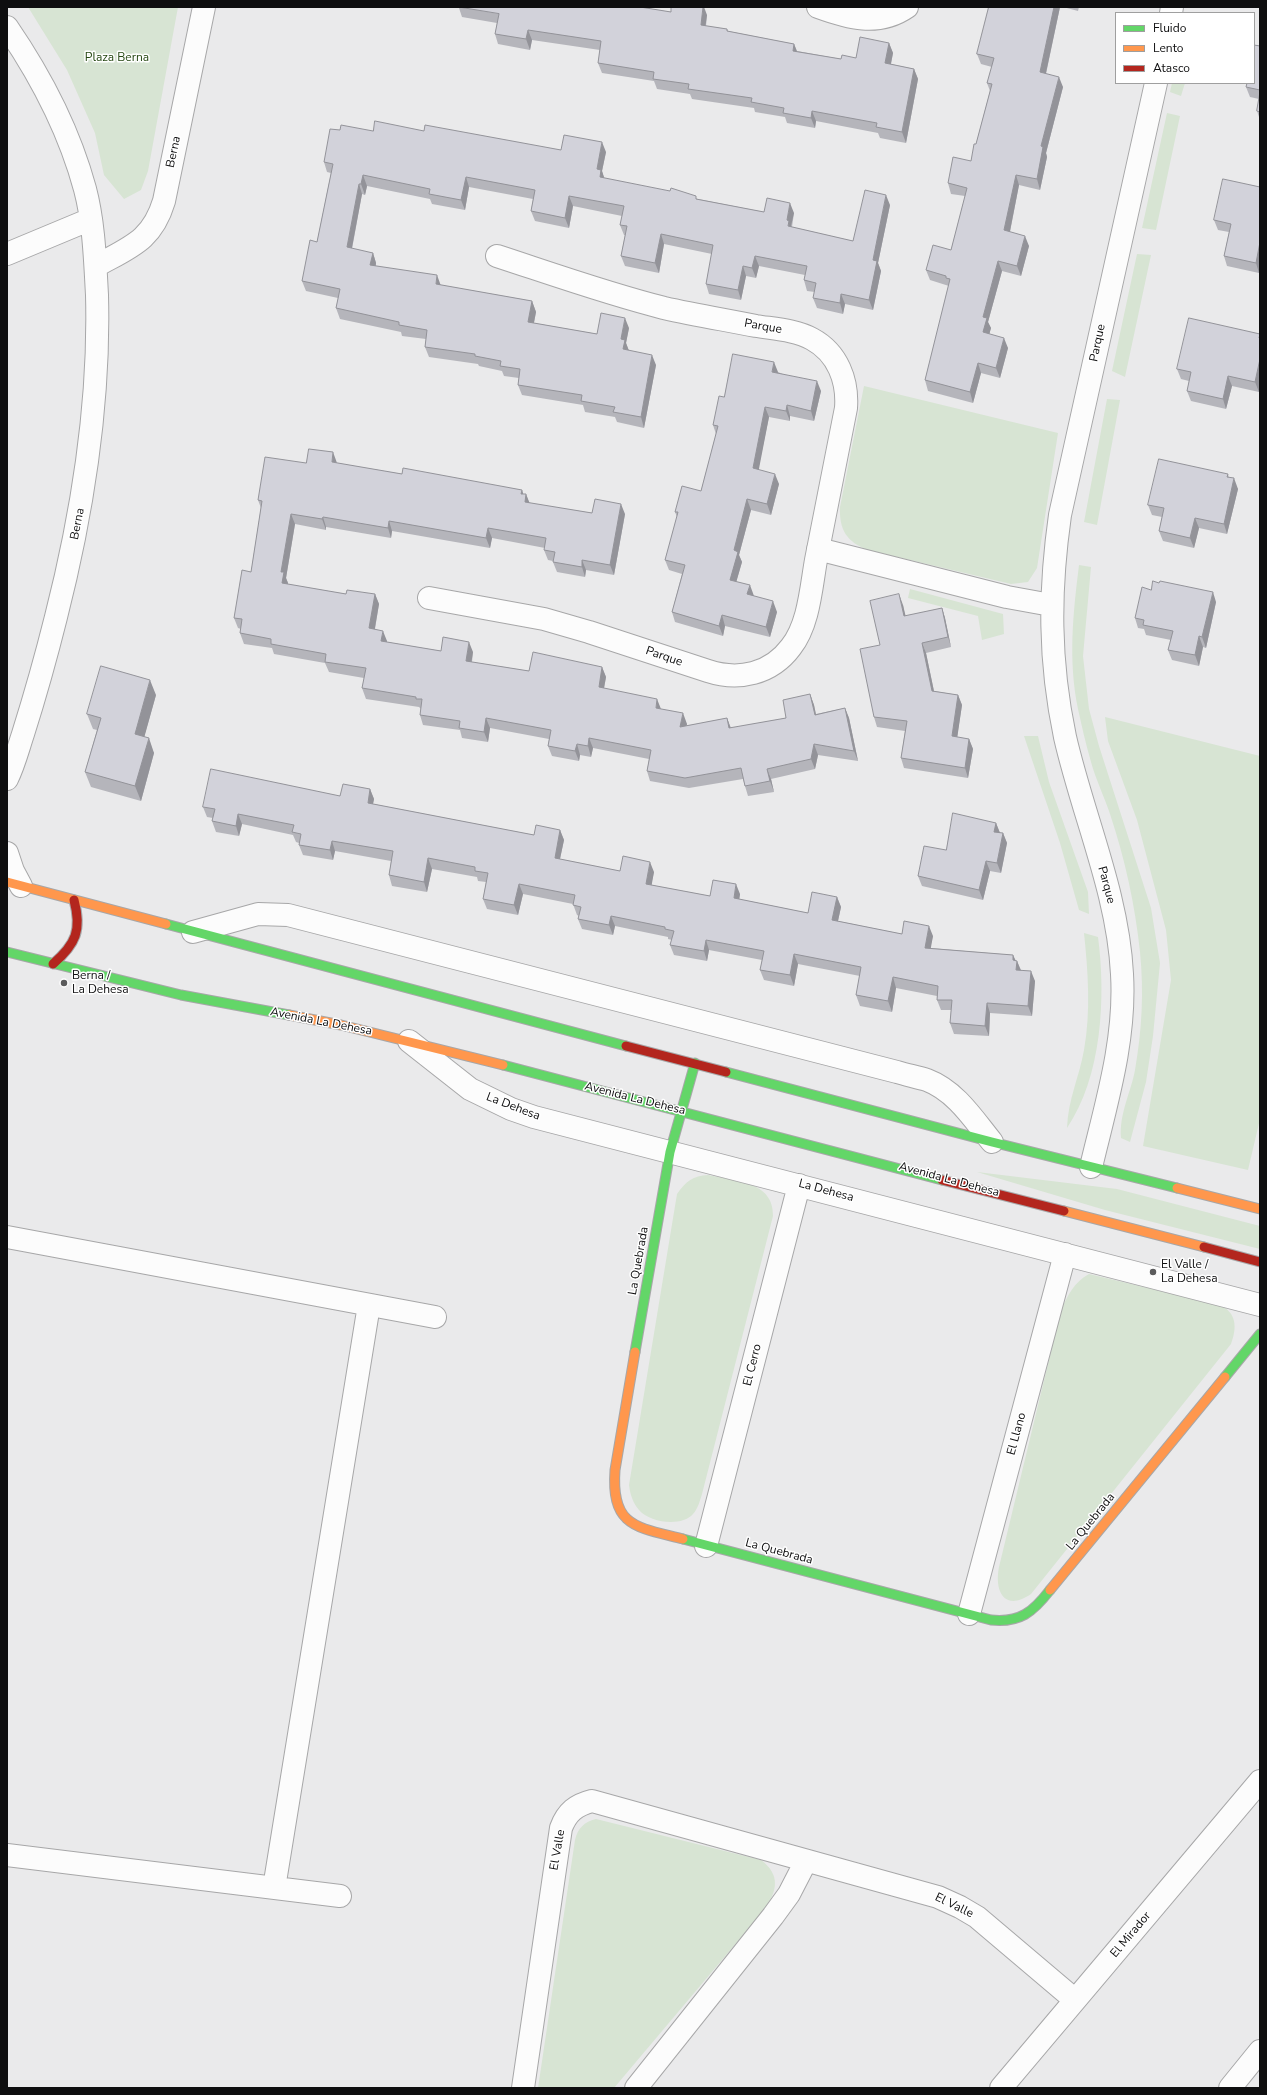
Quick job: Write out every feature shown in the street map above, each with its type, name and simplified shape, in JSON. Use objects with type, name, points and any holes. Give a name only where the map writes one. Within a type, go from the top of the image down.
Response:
[{"type":"street","name":"Berna","points":[[96,266],[143,239],[159,217],[164,201],[204,7]]},
{"type":"street","points":[[818,7],[857,19],[872,20],[888,16],[907,7]]},
{"type":"street","name":"Berna","points":[[7,27],[28,58],[62,121],[85,191],[91,219],[96,266],[98,324],[96,381],[91,438],[76,536],[46,658],[8,782]]},
{"type":"street","name":"Parque","points":[[1091,1167],[1120,1041],[1123,1002],[1122,973],[1114,917],[1064,731],[1056,689],[1052,647],[1051,605],[1054,560],[1060,515],[1156,84]]},
{"type":"street","points":[[7,254],[91,219]]},
{"type":"street","name":"Parque","points":[[429,598],[544,619],[715,674],[737,676],[752,674],[766,669],[780,659],[792,646],[800,632],[806,612],[846,408],[847,395],[840,369],[833,357],[824,347],[801,334],[664,308],[614,294],[497,256]]},
{"type":"street","points":[[818,549],[1007,597],[1051,605]]},
{"type":"street","points":[[7,853],[13,871],[14,884],[992,1142],[1260,1210]]},
{"type":"street","points":[[53,964],[65,954],[73,943],[78,929],[78,914],[74,900]]},
{"type":"street","points":[[194,932],[258,914],[288,915],[897,1072],[927,1081],[948,1092],[961,1104],[992,1142]]},
{"type":"street","name":"Avenida La Dehesa","points":[[7,952],[181,995],[341,1025],[682,1110],[1260,1262]]},
{"type":"street","name":"La Dehesa","points":[[409,1042],[470,1089],[511,1109],[670,1152],[799,1184],[1260,1305]]},
{"type":"street","name":"La Quebrada","points":[[694,1063],[670,1152],[615,1470],[614,1488],[616,1503],[620,1514],[626,1521],[639,1528],[991,1620],[1014,1621],[1024,1617],[1033,1609],[1260,1334]]},
{"type":"street","name":"El Cerro","points":[[706,1546],[799,1184]]},
{"type":"street","points":[[7,1237],[435,1317]]},
{"type":"street","name":"El Llano","points":[[969,1614],[1065,1254]]},
{"type":"street","points":[[274,1888],[369,1305]]},
{"type":"street","name":"El Mirador","points":[[1001,2088],[1260,1781]]},
{"type":"street","name":"El Valle","points":[[523,2088],[558,1841],[565,1817],[572,1808],[592,1801],[602,1802],[806,1861],[916,1890],[960,1907],[993,1929],[1075,2000]]},
{"type":"street","points":[[7,1855],[340,1896]]},
{"type":"street","points":[[636,2088],[773,1916],[789,1894],[806,1861]]},
{"type":"street","points":[[1230,2088],[1260,2050]]},
{"type":"green space","name":"Plaza Berna","points":[[28,7],[178,7],[148,171],[141,190],[124,199],[104,175],[95,133],[67,70]]},
{"type":"green space","points":[[1172,84],[1185,84],[1181,96],[1170,92]]},
{"type":"green space","points":[[1167,113],[1180,116],[1156,230],[1142,228]]},
{"type":"green space","points":[[1137,254],[1151,255],[1125,377],[1112,371]]},
{"type":"green space","points":[[864,386],[1058,433],[1037,568],[1028,582],[1011,584],[868,550],[850,539],[843,529],[840,507]]},
{"type":"green space","points":[[1107,399],[1120,400],[1097,525],[1084,522]]},
{"type":"green space","points":[[1079,565],[1091,567],[1083,656],[1089,709],[1099,746],[1151,908],[1160,963],[1153,1036],[1146,1082],[1130,1142],[1121,1138],[1121,1129],[1123,1112],[1135,1070],[1139,1040],[1142,1011],[1140,952],[1125,865],[1110,814],[1091,762],[1075,691],[1072,637]]},
{"type":"green space","points":[[910,589],[1003,614],[1004,634],[982,640],[978,616],[908,598]]},
{"type":"green space","points":[[1105,717],[1260,756],[1260,1119],[1248,1170],[1143,1146],[1171,980],[1166,930],[1137,820],[1108,741]]},
{"type":"green space","points":[[1024,736],[1038,736],[1049,782],[1088,892],[1089,914],[1079,910],[1060,843]]},
{"type":"green space","points":[[1084,933],[1098,937],[1101,985],[1099,1036],[1088,1085],[1079,1108],[1067,1128],[1069,1108],[1082,1060],[1088,1021],[1088,977]]},
{"type":"green space","points":[[977,1172],[1117,1189],[1260,1226],[1260,1249],[1105,1210]]},
{"type":"green space","points":[[708,1175],[741,1181],[760,1189],[772,1204],[773,1216],[700,1502],[695,1512],[688,1518],[681,1521],[666,1522],[651,1518],[639,1510],[632,1498],[629,1485],[677,1194],[690,1180]]},
{"type":"green space","points":[[1089,1274],[1220,1305],[1226,1308],[1233,1317],[1235,1327],[1233,1338],[1231,1344],[1031,1594],[1022,1599],[1014,1601],[1008,1600],[1003,1597],[998,1584],[999,1567],[1061,1310],[1075,1285]]},
{"type":"green space","points":[[596,1819],[761,1860],[772,1871],[775,1883],[774,1890],[765,1909],[614,2088],[538,2088],[575,1840],[582,1826]]},
{"type":"building","points":[[459,7],[640,7],[671,12],[671,7],[703,7],[701,25],[727,29],[727,31],[794,44],[793,51],[841,59],[842,55],[856,58],[860,37],[889,43],[885,63],[914,69],[902,132],[876,127],[877,123],[812,111],[811,118],[783,113],[784,108],[751,102],[752,98],[688,89],[689,84],[653,79],[654,72],[598,63],[601,41],[528,30],[526,39],[495,34],[499,14]]},
{"type":"building","points":[[989,7],[1054,7],[1040,72],[1059,77],[1041,146],[1043,147],[1037,179],[1016,175],[1004,230],[1025,236],[1017,266],[998,261],[983,317],[987,318],[983,332],[1004,338],[996,368],[978,363],[970,392],[925,380],[950,279],[946,278],[946,276],[926,270],[933,245],[951,250],[967,188],[948,183],[953,157],[971,161],[974,144],[976,144],[992,84],[987,83],[994,58],[977,54]]},
{"type":"building","points":[[1255,45],[1260,46],[1260,90],[1246,87],[1247,84],[1255,84]]},
{"type":"building","points":[[1260,92],[1260,112],[1257,111]]},
{"type":"building","points":[[375,121],[424,131],[425,125],[561,150],[564,135],[602,142],[597,169],[601,170],[600,177],[670,191],[671,188],[696,196],[696,199],[764,212],[767,198],[790,203],[787,220],[789,221],[788,226],[853,241],[865,190],[886,195],[873,260],[877,261],[869,300],[841,294],[840,303],[813,298],[816,283],[804,280],[807,266],[755,256],[752,268],[743,266],[738,290],[706,284],[713,245],[661,234],[655,263],[621,256],[627,226],[620,225],[624,206],[569,196],[565,218],[531,211],[535,190],[466,177],[461,200],[429,194],[430,189],[363,175],[361,184],[359,184],[347,247],[373,253],[370,265],[437,275],[436,284],[532,301],[528,322],[597,334],[601,313],[625,318],[621,339],[625,340],[623,349],[652,355],[641,417],[613,412],[615,407],[581,401],[582,395],[518,385],[520,369],[500,366],[501,361],[475,356],[475,354],[425,347],[427,330],[399,325],[399,322],[336,308],[340,289],[302,281],[310,240],[317,242],[333,164],[324,162],[330,129],[340,130],[341,125],[373,131]]},
{"type":"building","points":[[1223,179],[1260,187],[1260,242],[1256,263],[1224,256],[1231,224],[1214,220]]},
{"type":"building","points":[[1189,318],[1260,334],[1260,359],[1255,382],[1228,376],[1223,399],[1187,391],[1191,372],[1177,369]]},
{"type":"building","points":[[733,354],[774,362],[772,372],[817,381],[811,411],[787,405],[786,411],[765,407],[753,468],[775,474],[767,504],[747,499],[734,550],[738,552],[730,580],[750,585],[747,594],[773,601],[766,627],[722,615],[719,626],[672,612],[685,565],[665,560],[678,512],[675,512],[682,486],[701,491],[718,426],[713,425],[719,396],[724,397]]},
{"type":"building","points":[[309,449],[333,452],[332,462],[402,474],[403,468],[522,490],[521,494],[526,494],[525,502],[592,513],[595,499],[621,504],[610,565],[582,560],[582,567],[553,562],[555,552],[544,550],[546,538],[488,528],[486,538],[389,521],[388,528],[323,517],[322,519],[291,514],[281,572],[284,572],[282,583],[346,594],[347,590],[375,594],[369,628],[383,631],[381,641],[441,651],[443,637],[469,642],[466,661],[529,671],[533,652],[602,667],[599,687],[657,699],[656,708],[683,713],[680,727],[727,718],[729,728],[786,718],[783,700],[810,694],[815,715],[845,708],[854,751],[814,744],[811,759],[767,769],[770,781],[745,786],[741,768],[685,778],[647,771],[651,750],[589,738],[588,746],[577,744],[575,751],[548,746],[551,730],[486,718],[484,732],[459,728],[460,721],[420,715],[422,699],[362,688],[366,668],[325,662],[326,654],[271,644],[271,639],[240,633],[242,619],[234,618],[242,570],[251,572],[262,501],[258,500],[265,457],[306,463]]},
{"type":"building","points":[[1159,459],[1228,474],[1227,477],[1234,478],[1224,524],[1195,518],[1190,538],[1159,531],[1164,508],[1148,505]]},
{"type":"building","points":[[1153,581],[1159,583],[1160,581],[1213,592],[1202,637],[1199,636],[1195,655],[1168,650],[1173,631],[1143,625],[1144,620],[1135,618],[1142,587],[1151,590]]},
{"type":"building","points":[[899,594],[904,616],[942,608],[948,637],[922,643],[932,691],[958,695],[952,736],[969,739],[965,768],[901,758],[907,721],[874,717],[860,649],[880,645],[870,601]]},
{"type":"building","points":[[101,666],[150,680],[135,734],[149,738],[135,786],[85,772],[101,718],[87,714]]},
{"type":"building","points":[[211,769],[340,796],[343,784],[370,789],[368,803],[534,835],[536,825],[560,830],[555,858],[620,871],[623,856],[650,862],[646,884],[710,896],[713,880],[736,884],[734,898],[808,913],[812,892],[837,897],[832,920],[902,934],[904,921],[929,926],[925,948],[1013,955],[1013,960],[1017,961],[1016,970],[1031,971],[1028,1006],[987,1003],[985,1026],[950,1023],[952,1000],[937,1000],[938,986],[893,977],[888,1001],[856,995],[861,967],[794,954],[790,975],[760,970],[764,951],[706,940],[704,951],[670,945],[674,931],[665,929],[665,927],[611,916],[609,925],[578,919],[581,907],[573,905],[575,895],[519,884],[514,905],[483,899],[488,873],[475,871],[475,867],[428,858],[424,882],[389,875],[393,851],[332,841],[330,850],[299,845],[301,834],[292,832],[294,825],[238,814],[236,826],[212,821],[215,809],[203,807]]},
{"type":"building","points":[[953,813],[996,823],[994,832],[1003,833],[997,863],[986,861],[979,890],[918,876],[924,846],[946,850]]},
{"type":"traffic: fast","points":[[166,924],[626,1046]]},
{"type":"traffic: fast","points":[[7,952],[181,995],[289,1015]]},
{"type":"traffic: fast","points":[[635,1352],[670,1152],[695,1063]]},
{"type":"traffic: fast","points":[[503,1065],[942,1180]]},
{"type":"traffic: fast","points":[[726,1072],[992,1142],[1177,1188]]},
{"type":"traffic: fast","points":[[1225,1377],[1260,1334]]},
{"type":"traffic: fast","points":[[683,1539],[991,1620],[1010,1620],[1018,1618],[1032,1610],[1050,1590]]},
{"type":"traffic: slow","points":[[7,882],[166,924]]},
{"type":"traffic: slow","points":[[289,1015],[341,1025],[503,1065]]},
{"type":"traffic: slow","points":[[1177,1188],[1260,1209]]},
{"type":"traffic: slow","points":[[1064,1211],[1204,1247]]},
{"type":"traffic: slow","points":[[635,1352],[615,1470],[617,1503],[622,1514],[640,1527],[683,1539]]},
{"type":"traffic: slow","points":[[1050,1590],[1225,1377]]},
{"type":"traffic: jam","points":[[53,964],[67,950],[75,936],[77,920],[74,900]]},
{"type":"traffic: jam","points":[[626,1046],[726,1072]]},
{"type":"traffic: jam","points":[[942,1180],[1064,1211]]},
{"type":"traffic: jam","points":[[1204,1247],[1260,1262]]},
{"type":"place","name":"Berna / La Dehesa","points":[[64,983]]},
{"type":"place","name":"El Valle / La Dehesa","points":[[1153,1272]]}]
